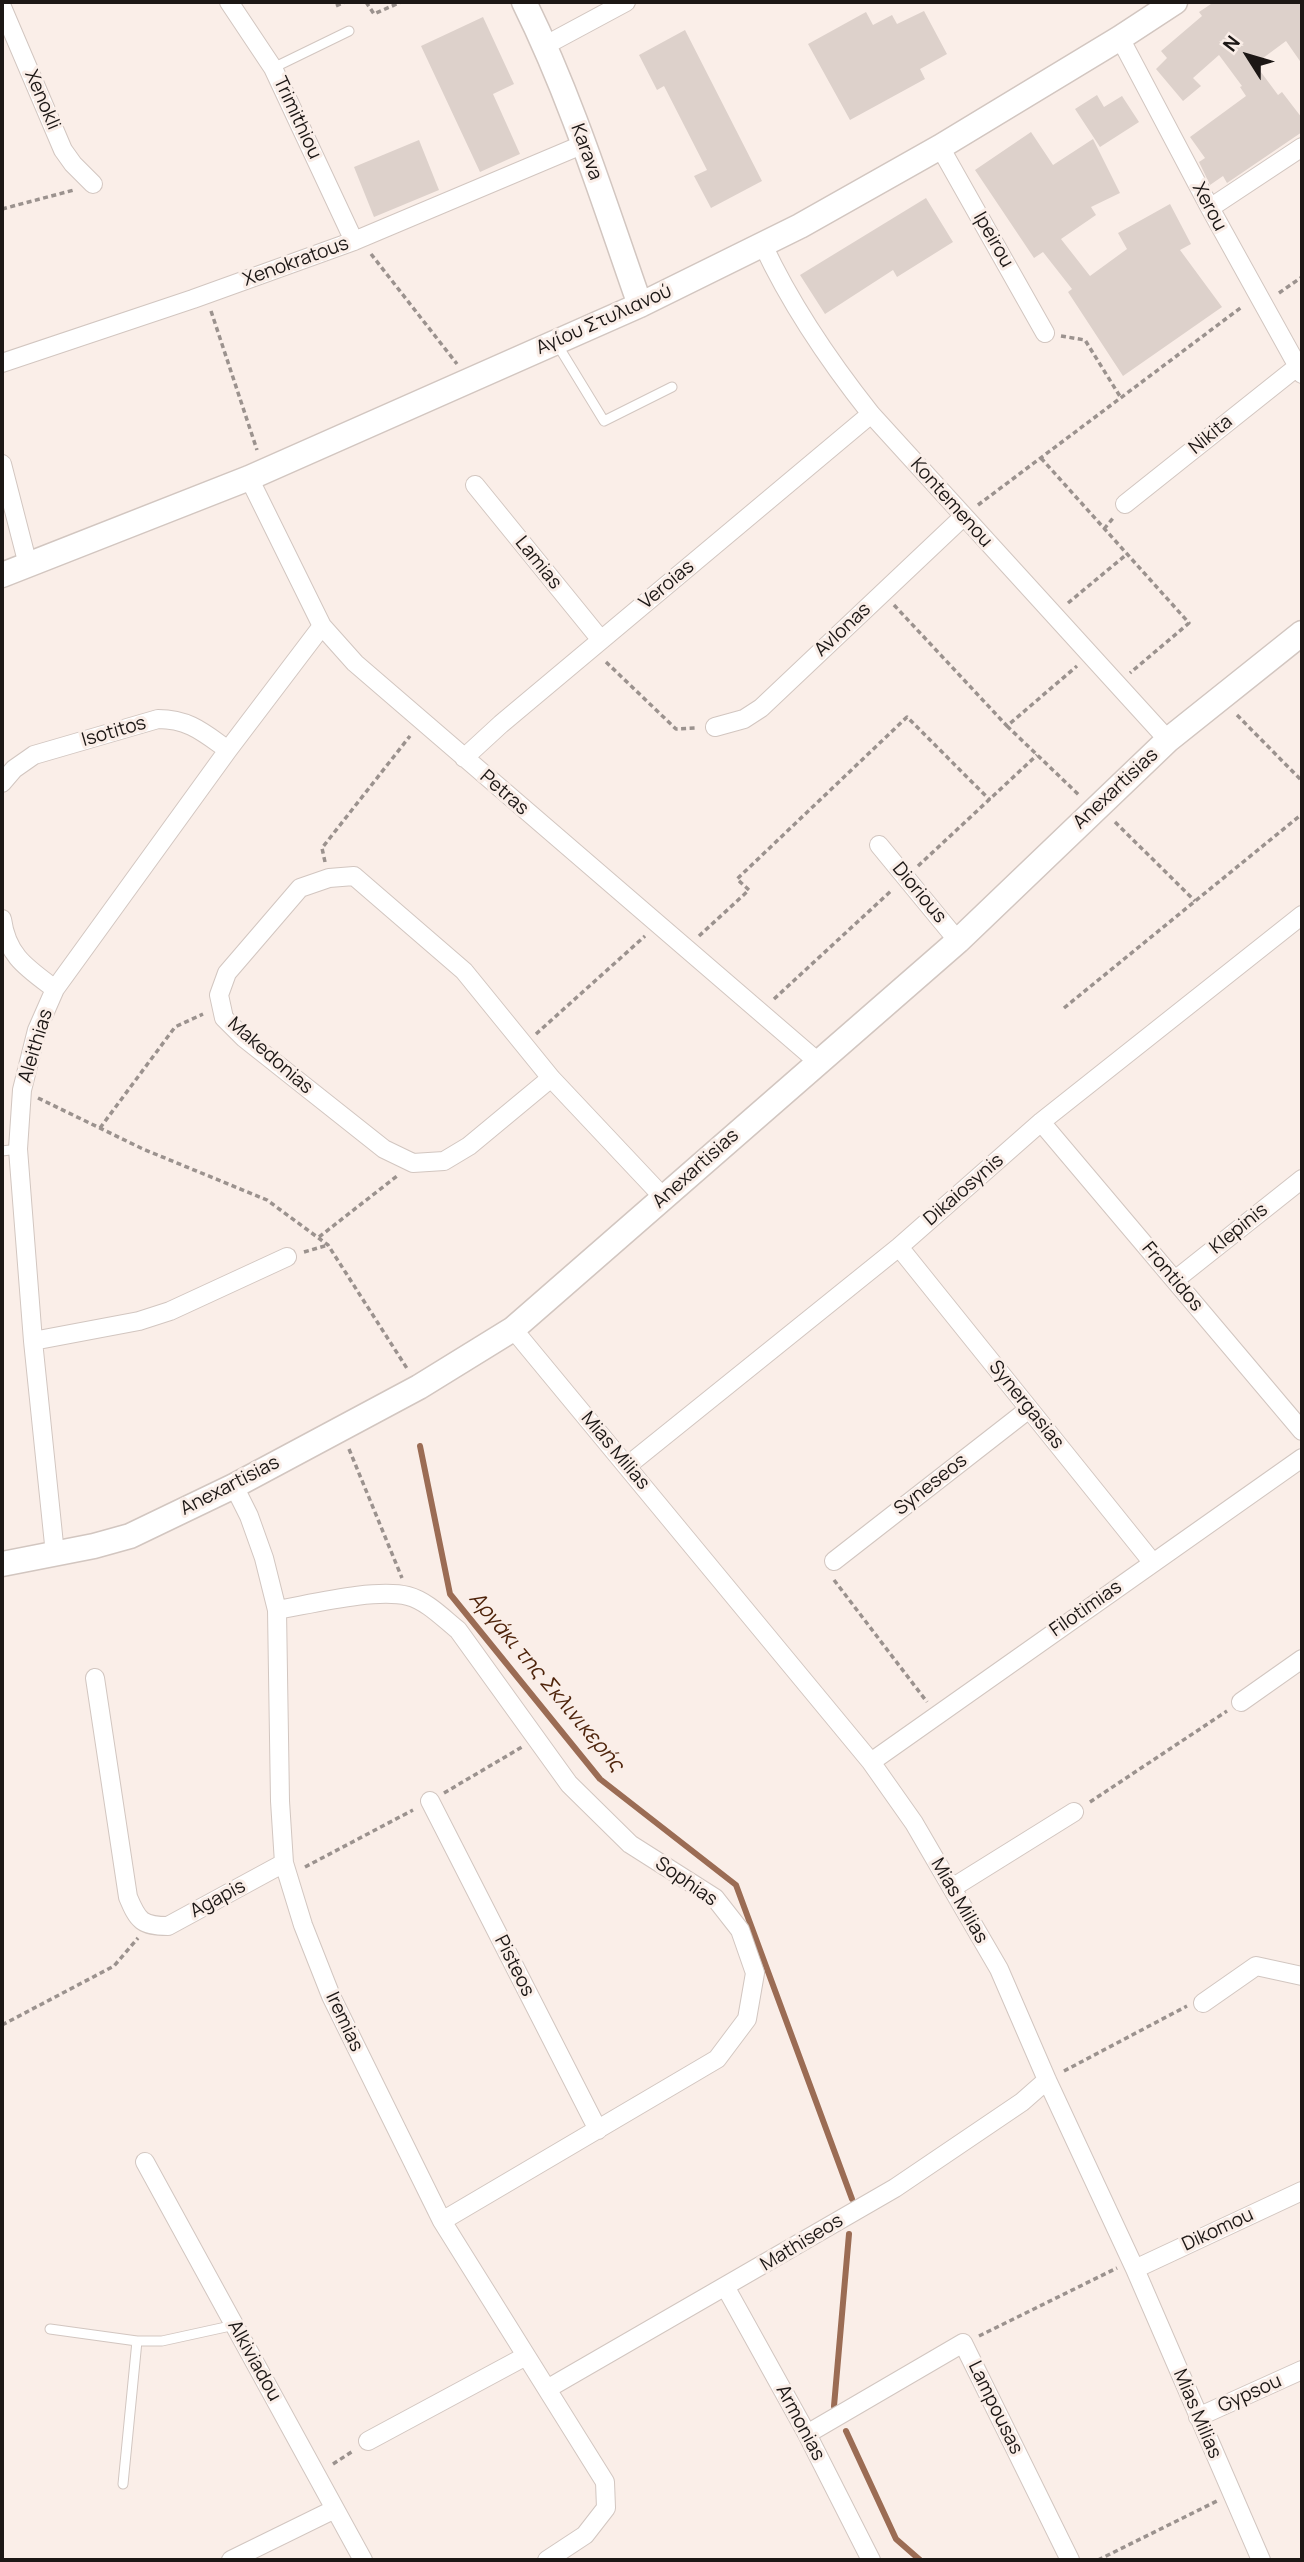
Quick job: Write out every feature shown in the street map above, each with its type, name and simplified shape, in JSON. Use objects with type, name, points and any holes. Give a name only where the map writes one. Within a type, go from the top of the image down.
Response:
[{"type":"street","name":"Trimithiou","points":[[229,2],[274,68],[357,240]]},
{"type":"street","name":"Karava","points":[[524,2],[546,45],[584,144],[640,305]]},
{"type":"street","points":[[546,45],[626,2]]},
{"type":"street","name":"Αγίου Στυλιανού","points":[[2,575],[256,475],[640,305],[800,226],[940,147],[1175,2]]},
{"type":"street","name":"Xenokli","points":[[2,7],[63,150],[93,184]]},
{"type":"street","name":"Xerou","points":[[1119,38],[1300,370]]},
{"type":"street","name":"Xenokratous","points":[[2,363],[357,240],[584,144]]},
{"type":"street","name":"Ipeirou","points":[[940,147],[1045,333]]},
{"type":"street","points":[[1210,208],[1302,147]]},
{"type":"street","name":"Kontemenou","points":[[763,244],[777,274],[835,368],[871,414],[1168,740]]},
{"type":"street","name":"Nikita","points":[[1125,504],[1300,370]]},
{"type":"street","name":"Veroias","points":[[464,758],[500,724],[871,414]]},
{"type":"street","points":[[2,464],[28,565]]},
{"type":"street","name":"Petras","points":[[256,475],[322,626],[355,663],[817,1061]]},
{"type":"street","name":"Lamias","points":[[475,485],[596,644]]},
{"type":"street","name":"Avlonas","points":[[715,727],[744,719],[761,708],[962,517]]},
{"type":"street","name":"Aleithias","points":[[55,1554],[10,1150],[37,1030],[55,989],[322,626]]},
{"type":"street","name":"Anexartisias","points":[[2,1564],[130,1536],[233,1486],[419,1387],[513,1329],[958,940],[1168,740],[1302,633]]},
{"type":"street","name":"Isotitos","points":[[2,783],[14,769],[34,755],[158,719],[176,719],[194,726],[229,750]]},
{"type":"street","name":"Diorious","points":[[880,845],[958,940]]},
{"type":"street","points":[[328,877],[354,876],[464,971],[551,1078],[664,1198]]},
{"type":"street","name":"Makedonias","points":[[328,877],[300,888],[228,973],[219,995],[224,1018],[244,1038],[384,1149],[413,1163]]},
{"type":"street","name":"Dikaiosynis","points":[[627,1466],[899,1247],[1041,1122],[1302,915]]},
{"type":"street","points":[[2,919],[10,948],[22,965],[55,989]]},
{"type":"street","points":[[413,1163],[444,1161],[469,1146],[551,1078]]},
{"type":"street","name":"Frontidos","points":[[1041,1122],[1302,1431]]},
{"type":"street","name":"Klepinis","points":[[1175,1280],[1302,1178]]},
{"type":"street","name":"Synergasias","points":[[899,1247],[1153,1563]]},
{"type":"street","points":[[33,1341],[139,1321],[170,1311],[287,1257]]},
{"type":"street","name":"Mias Milias","points":[[513,1329],[871,1762],[914,1823],[999,1969],[1046,2080],[1133,2265],[1261,2560]]},
{"type":"street","name":"Syneseos","points":[[834,1561],[1029,1409]]},
{"type":"street","name":"Filotimias","points":[[871,1762],[1302,1458]]},
{"type":"street","name":"Iremias","points":[[233,1486],[249,1516],[264,1558],[277,1609],[284,1863],[303,1925],[331,1996],[442,2221],[605,2482],[606,2508],[585,2535],[547,2560]]},
{"type":"street","name":"Sophias","points":[[277,1609],[378,1594],[409,1596],[435,1610],[457,1630],[569,1784],[631,1844],[715,1898],[740,1930],[755,1973],[747,2019],[717,2059],[442,2221]]},
{"type":"street","points":[[1241,1702],[1302,1659]]},
{"type":"street","points":[[95,1678],[128,1898],[136,1916],[149,1926]]},
{"type":"street","name":"Pisteos","points":[[430,1801],[598,2130]]},
{"type":"street","points":[[952,1888],[1074,1812]]},
{"type":"street","name":"Agapis","points":[[149,1926],[168,1926],[284,1863]]},
{"type":"street","points":[[1203,2003],[1256,1966],[1302,1976]]},
{"type":"street","name":"Mathiseos","points":[[547,2389],[726,2288],[914,2176],[1022,2102],[1046,2080]]},
{"type":"street","name":"Alkiviadou","points":[[145,2162],[363,2560]]},
{"type":"street","name":"Dikomou","points":[[1133,2265],[1302,2190]]},
{"type":"street","name":"Armonias","points":[[726,2288],[807,2434],[871,2560]]},
{"type":"street","name":"Lampousas","points":[[807,2434],[963,2343],[1070,2560]]},
{"type":"street","points":[[369,2441],[527,2356]]},
{"type":"street","name":"Gypsou","points":[[1198,2417],[1302,2370]]},
{"type":"street","points":[[231,2560],[335,2509]]},
{"type":"lane","points":[[274,68],[349,31]]},
{"type":"lane","points":[[556,342],[604,421],[671,387]]},
{"type":"lane","points":[[50,2329],[136,2341],[162,2341],[235,2325]]},
{"type":"lane","points":[[123,2484],[136,2341]]},
{"type":"path","points":[[336,6],[345,2]]},
{"type":"path","points":[[366,2],[374,15],[401,2]]},
{"type":"path","points":[[2,209],[93,184]]},
{"type":"path","points":[[357,240],[470,380]]},
{"type":"path","points":[[962,517],[1121,398],[1260,300],[1302,277]]},
{"type":"path","points":[[205,294],[256,475]]},
{"type":"path","points":[[1045,333],[1085,340],[1121,398]]},
{"type":"path","points":[[1041,458],[1189,622],[1116,684]]},
{"type":"path","points":[[1052,615],[1127,554]]},
{"type":"path","points":[[883,592],[1007,726],[1195,901]]},
{"type":"path","points":[[596,644],[676,729],[715,727]]},
{"type":"path","points":[[1007,726],[1090,656]]},
{"type":"path","points":[[1220,698],[1302,781]]},
{"type":"path","points":[[685,950],[749,890],[737,879],[907,717],[990,800]]},
{"type":"path","points":[[328,877],[322,848],[421,721]]},
{"type":"path","points":[[759,1012],[1037,755]]},
{"type":"path","points":[[1064,1008],[1302,814]]},
{"type":"path","points":[[524,1045],[657,925]]},
{"type":"path","points":[[100,1128],[176,1027],[221,1006]]},
{"type":"path","points":[[22,1090],[143,1149],[267,1200],[319,1237],[328,1245],[419,1387]]},
{"type":"path","points":[[319,1237],[413,1163]]},
{"type":"path","points":[[287,1257],[328,1245]]},
{"type":"path","points":[[341,1428],[409,1596]]},
{"type":"path","points":[[834,1561],[832,1577],[937,1715]]},
{"type":"path","points":[[1074,1812],[1241,1702]]},
{"type":"path","points":[[2,2025],[114,1966],[149,1926]]},
{"type":"path","points":[[1046,2080],[1189,2006],[1203,2003]]},
{"type":"path","points":[[963,2343],[1133,2265]]},
{"type":"path","points":[[316,2475],[369,2441]]},
{"type":"path","points":[[1098,2560],[1232,2494]]},
{"type":"building","points":[[1214,2],[1302,2],[1302,64],[1286,41],[1255,64],[1278,95],[1282,92],[1302,118],[1302,132],[1227,183],[1223,176],[1210,185],[1199,162],[1205,158],[1190,137],[1246,96],[1240,87],[1242,86],[1219,55],[1193,78],[1201,86],[1183,101],[1156,69],[1167,58],[1161,51],[1202,16],[1199,12]]},
{"type":"building","points":[[924,11],[947,54],[920,69],[925,79],[850,120],[808,44],[866,12],[873,25],[892,15],[897,24]]},
{"type":"building","points":[[483,17],[514,84],[493,94],[520,154],[480,172],[421,46]]},
{"type":"building","points":[[685,30],[762,181],[711,208],[694,176],[707,170],[664,86],[657,90],[639,55]]},
{"type":"building","points":[[1097,95],[1104,107],[1122,96],[1139,122],[1100,147],[1075,109]]},
{"type":"building","points":[[1031,132],[1053,165],[1093,139],[1120,193],[1091,207],[1096,215],[1061,239],[1090,276],[1127,249],[1118,233],[1170,204],[1191,244],[1180,250],[1222,307],[1123,376],[1068,292],[1072,289],[1043,252],[1034,258],[975,170]]},
{"type":"building","points":[[419,140],[439,190],[374,217],[354,167]]},
{"type":"building","points":[[926,198],[953,242],[897,277],[893,270],[825,314],[800,275]]},
{"type":"waterway","name":"Αργάκι της Σκλινικερής","points":[[420,1446],[450,1594],[600,1779],[736,1885],[852,2199]]},
{"type":"waterway","name":"Αργάκι της Σκλινικερής","points":[[834,2406],[849,2234]]},
{"type":"waterway","name":"Αργάκι της Σκλινικερής","points":[[846,2431],[896,2539],[920,2560]]}]
